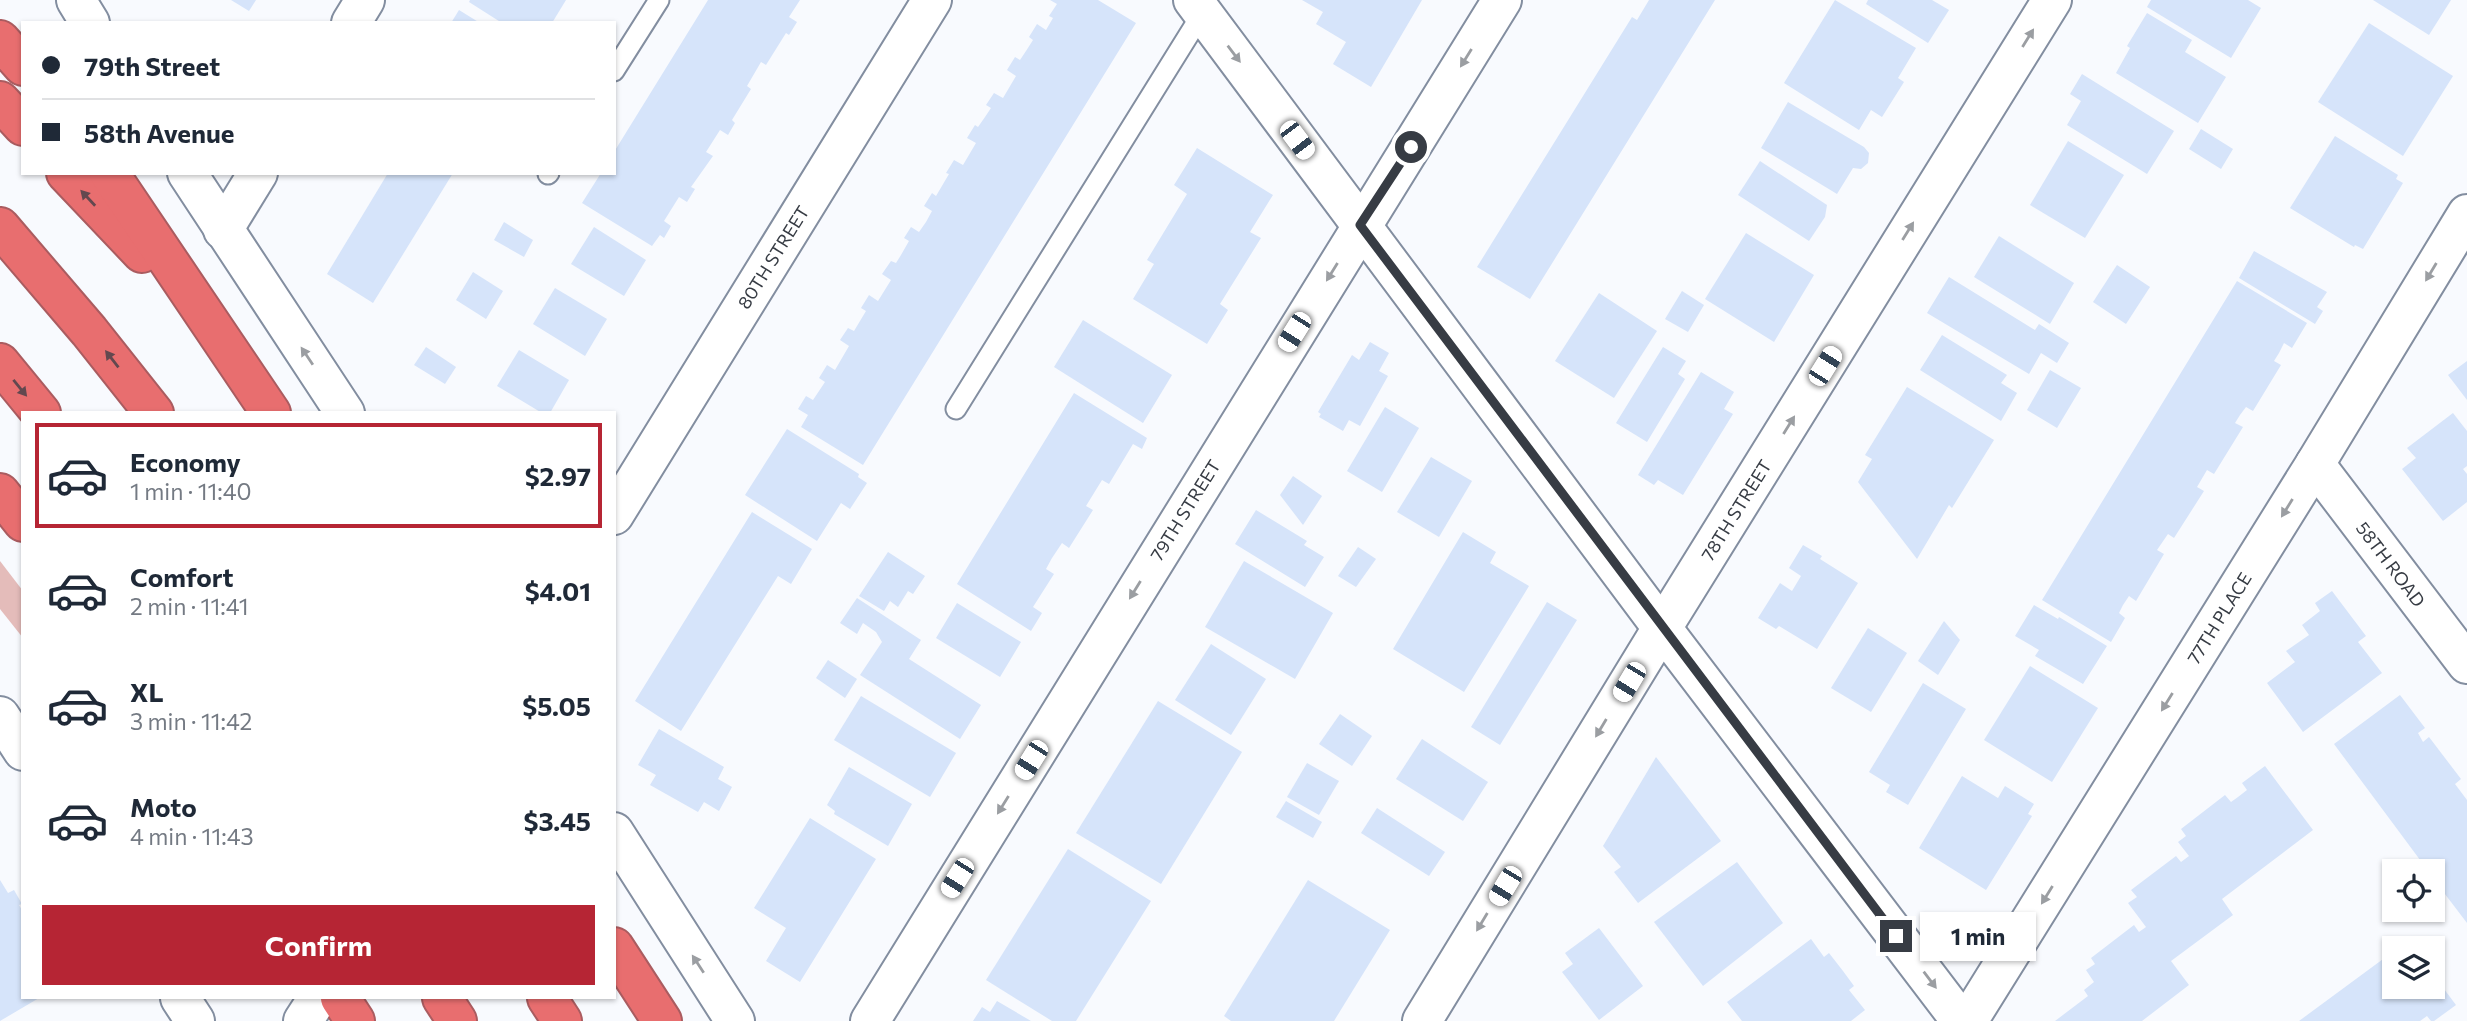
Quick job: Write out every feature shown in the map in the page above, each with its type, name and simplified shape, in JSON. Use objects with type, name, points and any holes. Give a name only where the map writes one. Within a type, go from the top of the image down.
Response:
[{"type":"highway","points":[[0,40],[21,64]]},
{"type":"highway","points":[[0,101],[21,124]]},
{"type":"highway","points":[[68,175],[206,316]]},
{"type":"highway","points":[[110,175],[270,411]]},
{"type":"highway","points":[[0,227],[89,331],[152,411]]},
{"type":"highway","points":[[0,363],[39,411]]},
{"type":"highway","points":[[0,493],[21,519]]},
{"type":"highway","points":[[616,950],[662,1021]]},
{"type":"highway","points":[[341,999],[355,1021]]},
{"type":"highway","points":[[548,999],[562,1021]]},
{"type":"street","points":[[76,0],[89,21]]},
{"type":"street","points":[[352,21],[365,0]]},
{"type":"street","name":"80TH STREET","points":[[616,512],[932,0]]},
{"type":"street","name":"79TH STREET","points":[[870,1021],[1360,225],[1502,0]]},
{"type":"street","name":"78TH STREET","points":[[1422,1021],[1662,628],[2052,0]]},
{"type":"street","points":[[1198,6],[1662,628],[1961,1021]]},
{"type":"street","points":[[188,175],[344,411]]},
{"type":"street","points":[[223,230],[257,175]]},
{"type":"street","name":"77TH PLACE","points":[[1968,1021],[2315,464],[2467,214]]},
{"type":"street","name":"58TH ROAD","points":[[2315,464],[2467,664]]},
{"type":"street","points":[[0,716],[21,748]]},
{"type":"street","points":[[616,835],[735,1021]]},
{"type":"street","points":[[181,999],[195,1021]]},
{"type":"street","points":[[303,1021],[317,999]]},
{"type":"lane","points":[[616,68],[659,0]]},
{"type":"lane","points":[[956,410],[1198,6]]},
{"type":"shaded area","points":[[0,561],[21,588],[21,635],[0,609]]},
{"type":"building","points":[[231,0],[256,0],[249,11]]},
{"type":"building","points":[[566,0],[553,21],[499,21],[469,2]]},
{"type":"building","points":[[708,0],[800,0],[789,17],[797,22],[789,35],[786,33],[766,65],[761,62],[747,86],[751,89],[732,120],[735,123],[728,135],[720,130],[706,152],[713,156],[691,187],[695,189],[687,202],[679,197],[664,221],[671,226],[664,238],[660,235],[652,246],[582,203],[600,175],[616,175],[616,149]]},
{"type":"building","points":[[1050,0],[1098,0],[1136,23],[863,465],[801,427],[808,415],[798,409],[806,396],[813,400],[825,382],[819,378],[827,365],[835,370],[849,346],[840,340],[848,328],[854,331],[866,311],[861,308],[869,295],[878,301],[891,280],[882,274],[891,261],[896,263],[901,255],[909,241],[904,238],[911,227],[919,232],[926,222],[932,211],[924,206],[932,193],[936,196],[954,160],[963,165],[976,143],[967,138],[991,108],[986,105],[994,93],[1003,98],[1016,76],[1007,70],[1015,57],[1020,60],[1026,51],[1033,40],[1029,37],[1037,24],[1046,30],[1053,18],[1049,16],[1057,4]]},
{"type":"building","points":[[1302,0],[1422,0],[1371,87],[1333,64],[1346,42],[1316,24],[1323,12]]},
{"type":"building","points":[[1649,0],[1715,0],[1530,299],[1477,267],[1632,17],[1637,20]]},
{"type":"building","points":[[1835,0],[1916,48],[1898,78],[1904,82],[1882,117],[1871,110],[1859,130],[1784,83]]},
{"type":"building","points":[[1868,0],[1932,0],[1949,10],[1928,43],[1866,4]]},
{"type":"building","points":[[2151,0],[2248,0],[2261,8],[2231,58],[2147,7]]},
{"type":"building","points":[[2373,0],[2451,0],[2429,35]]},
{"type":"building","points":[[459,10],[477,21],[452,21]]},
{"type":"building","points":[[2147,13],[2192,40],[2185,52],[2226,77],[2198,123],[2116,73],[2130,48],[2127,46]]},
{"type":"building","points":[[2369,23],[2453,76],[2403,156],[2318,102]]},
{"type":"building","points":[[2082,74],[2174,131],[2147,174],[2067,125],[2081,101],[2070,94]]},
{"type":"building","points":[[1788,102],[1864,147],[1869,153],[1868,163],[1861,169],[1853,168],[1837,194],[1761,148]]},
{"type":"building","points":[[2201,129],[2233,149],[2221,169],[2189,149]]},
{"type":"building","points":[[2335,136],[2398,175],[2396,179],[2403,183],[2363,249],[2355,245],[2354,247],[2290,208]]},
{"type":"building","points":[[2068,141],[2124,175],[2085,238],[2030,205]]},
{"type":"building","points":[[1197,148],[1273,195],[1250,232],[1261,238],[1220,304],[1228,310],[1207,344],[1133,299],[1154,264],[1147,260],[1187,194],[1174,185]]},
{"type":"building","points":[[1760,161],[1827,205],[1825,217],[1809,241],[1738,195]]},
{"type":"building","points":[[387,175],[452,175],[373,303],[327,274]]},
{"type":"building","points":[[504,222],[533,240],[524,257],[494,240]]},
{"type":"building","points":[[594,227],[646,260],[624,296],[571,264]]},
{"type":"building","points":[[1746,233],[1814,275],[1774,342],[1705,299]]},
{"type":"building","points":[[1999,236],[2074,283],[2050,324],[1974,277]]},
{"type":"building","points":[[2254,251],[2327,292],[2317,307],[2323,311],[2315,324],[2239,278]]},
{"type":"building","points":[[2117,265],[2150,287],[2126,324],[2093,302]]},
{"type":"building","points":[[473,272],[503,291],[486,319],[456,300]]},
{"type":"building","points":[[1949,277],[2035,330],[2039,324],[2069,343],[2057,363],[2041,353],[2029,374],[1927,313]]},
{"type":"building","points":[[2237,281],[2307,323],[2292,348],[2284,343],[2274,361],[2281,365],[2253,411],[2246,407],[2235,423],[2243,427],[2214,474],[2207,470],[2197,487],[2204,491],[2174,538],[2168,534],[2157,550],[2164,554],[2136,601],[2129,596],[2123,605],[2119,613],[2125,618],[2111,642],[2042,600]]},
{"type":"building","points":[[555,288],[607,319],[585,356],[533,324]]},
{"type":"building","points":[[1682,291],[1704,305],[1688,332],[1665,319]]},
{"type":"building","points":[[1599,293],[1657,331],[1614,398],[1555,361]]},
{"type":"building","points":[[1083,320],[1172,375],[1143,423],[1054,367]]},
{"type":"building","points":[[1942,335],[2007,375],[2001,383],[2017,393],[2001,421],[1920,370]]},
{"type":"building","points":[[1370,342],[1389,353],[1379,371],[1388,376],[1360,426],[1349,420],[1343,431],[1319,417],[1321,414],[1318,412],[1352,355],[1359,360]]},
{"type":"building","points":[[426,347],[456,367],[445,384],[414,365]]},
{"type":"building","points":[[1663,347],[1686,361],[1678,374],[1685,379],[1647,442],[1616,423]]},
{"type":"building","points":[[519,350],[569,380],[551,411],[539,411],[497,386]]},
{"type":"building","points":[[2467,361],[2467,400],[2448,375]]},
{"type":"building","points":[[2050,370],[2081,388],[2057,428],[2027,410]]},
{"type":"building","points":[[1701,372],[1734,392],[1724,409],[1733,414],[1683,495],[1658,480],[1654,485],[1638,475]]},
{"type":"building","points":[[1907,387],[1994,440],[1952,508],[1949,505],[1917,559],[1858,482],[1872,459],[1865,455]]},
{"type":"building","points":[[1074,393],[1147,438],[1142,449],[1133,444],[1109,484],[1102,480],[1086,506],[1093,510],[1069,548],[1062,543],[1052,558],[1046,569],[1054,574],[1033,607],[1042,613],[1031,631],[957,584]]},
{"type":"building","points":[[1385,407],[1419,428],[1382,492],[1347,471]]},
{"type":"building","points":[[2453,413],[2467,431],[2467,466],[2463,469],[2467,474],[2467,502],[2443,521],[2402,469],[2416,458],[2407,448]]},
{"type":"building","points":[[787,429],[859,474],[858,477],[867,483],[850,509],[841,503],[817,541],[745,495]]},
{"type":"building","points":[[1431,457],[1472,481],[1439,537],[1397,512]]},
{"type":"building","points":[[1293,476],[1322,496],[1303,525],[1280,495]]},
{"type":"building","points":[[1256,510],[1307,541],[1304,545],[1324,557],[1305,587],[1235,544]]},
{"type":"building","points":[[752,512],[812,549],[791,584],[778,576],[681,731],[635,701]]},
{"type":"building","points":[[1463,532],[1496,552],[1490,563],[1529,586],[1464,692],[1393,649]]},
{"type":"building","points":[[1803,545],[1858,583],[1817,649],[1779,626],[1776,629],[1758,618],[1780,583],[1792,591],[1801,576],[1789,568]]},
{"type":"building","points":[[1358,547],[1376,559],[1356,587],[1338,576]]},
{"type":"building","points":[[888,552],[925,576],[913,594],[908,591],[898,607],[890,601],[884,611],[859,596]]},
{"type":"building","points":[[1244,561],[1333,613],[1295,679],[1205,627]]},
{"type":"building","points":[[2332,591],[2366,636],[2358,642],[2382,673],[2303,732],[2267,683],[2295,662],[2286,651],[2309,635],[2302,625],[2320,611],[2315,603]]},
{"type":"building","points":[[857,598],[921,640],[909,659],[981,705],[960,739],[860,675],[882,642],[876,632],[863,623],[857,634],[840,623]]},
{"type":"building","points":[[1547,602],[1577,620],[1500,745],[1471,727]]},
{"type":"building","points":[[957,603],[1021,642],[1000,677],[936,638]]},
{"type":"building","points":[[2034,605],[2107,646],[2083,684],[2035,656],[2039,650],[2015,636]]},
{"type":"building","points":[[1944,621],[1960,640],[1938,675],[1918,661]]},
{"type":"building","points":[[1868,628],[1907,653],[1871,712],[1831,688]]},
{"type":"building","points":[[1211,644],[1266,679],[1231,735],[1175,700]]},
{"type":"building","points":[[828,660],[857,679],[845,698],[816,678]]},
{"type":"building","points":[[2030,666],[2098,708],[2052,782],[1984,740]]},
{"type":"building","points":[[1923,683],[1966,709],[1908,805],[1886,792],[1890,785],[1869,772]]},
{"type":"building","points":[[2400,695],[2425,728],[2418,733],[2423,742],[2429,737],[2461,779],[2455,784],[2467,800],[2467,923],[2445,894],[2445,859],[2419,859],[2334,744]]},
{"type":"building","points":[[861,696],[956,753],[930,797],[834,740]]},
{"type":"building","points":[[1158,701],[1242,752],[1161,884],[1076,833]]},
{"type":"building","points":[[1340,714],[1372,736],[1352,766],[1319,744]]},
{"type":"building","points":[[659,729],[724,767],[718,779],[732,787],[719,811],[704,802],[698,812],[650,785],[656,775],[638,765]]},
{"type":"building","points":[[1422,739],[1488,782],[1463,821],[1396,779]]},
{"type":"building","points":[[1656,757],[1721,841],[1638,903],[1614,872],[1621,867],[1603,846]]},
{"type":"building","points":[[1307,763],[1339,781],[1319,815],[1287,797]]},
{"type":"building","points":[[2265,766],[2313,830],[2222,899],[2233,915],[2171,961],[2189,985],[2142,1021],[2055,1021],[2088,996],[2084,990],[2094,982],[2086,970],[2095,964],[2091,958],[2134,925],[2139,932],[2146,927],[2128,903],[2137,897],[2131,890],[2176,856],[2181,862],[2189,856],[2178,842],[2186,836],[2181,829],[2225,795],[2231,802],[2238,797],[2247,790],[2242,783]]},
{"type":"building","points":[[849,767],[912,804],[888,846],[834,814],[835,811],[827,805]]},
{"type":"building","points":[[1962,776],[1998,798],[2005,786],[2034,804],[2028,814],[2032,816],[1986,890],[1919,848]]},
{"type":"building","points":[[1286,801],[1322,822],[1313,838],[1276,817]]},
{"type":"building","points":[[1377,808],[1445,852],[1429,876],[1361,833]]},
{"type":"building","points":[[810,818],[876,859],[800,982],[766,961],[786,928],[754,908]]},
{"type":"building","points":[[1068,849],[1151,901],[1076,1021],[1052,1021],[986,980]]},
{"type":"building","points":[[1737,862],[1783,923],[1703,986],[1654,922]]},
{"type":"building","points":[[0,880],[8,893],[14,890],[21,902],[21,999],[37,999],[0,1021]]},
{"type":"building","points":[[1308,880],[1390,930],[1334,1021],[1231,1021],[1224,1016]]},
{"type":"building","points":[[1599,928],[1643,986],[1599,1020],[1562,972],[1573,964],[1565,953]]},
{"type":"building","points":[[1811,939],[1824,957],[1829,953],[1843,971],[1854,986],[1849,990],[1865,1010],[1851,1021],[1742,1021],[1727,1002]]},
{"type":"building","points":[[2382,960],[2382,999],[2445,999],[2445,990],[2456,1005],[2434,1021],[2427,1016],[2420,1021],[2299,1021]]},
{"type":"building","points":[[997,1001],[1031,1021],[973,1021],[982,1007],[990,1012]]},
{"type":"route","points":[[1411,147],[1360,225],[1896,936]]}]
